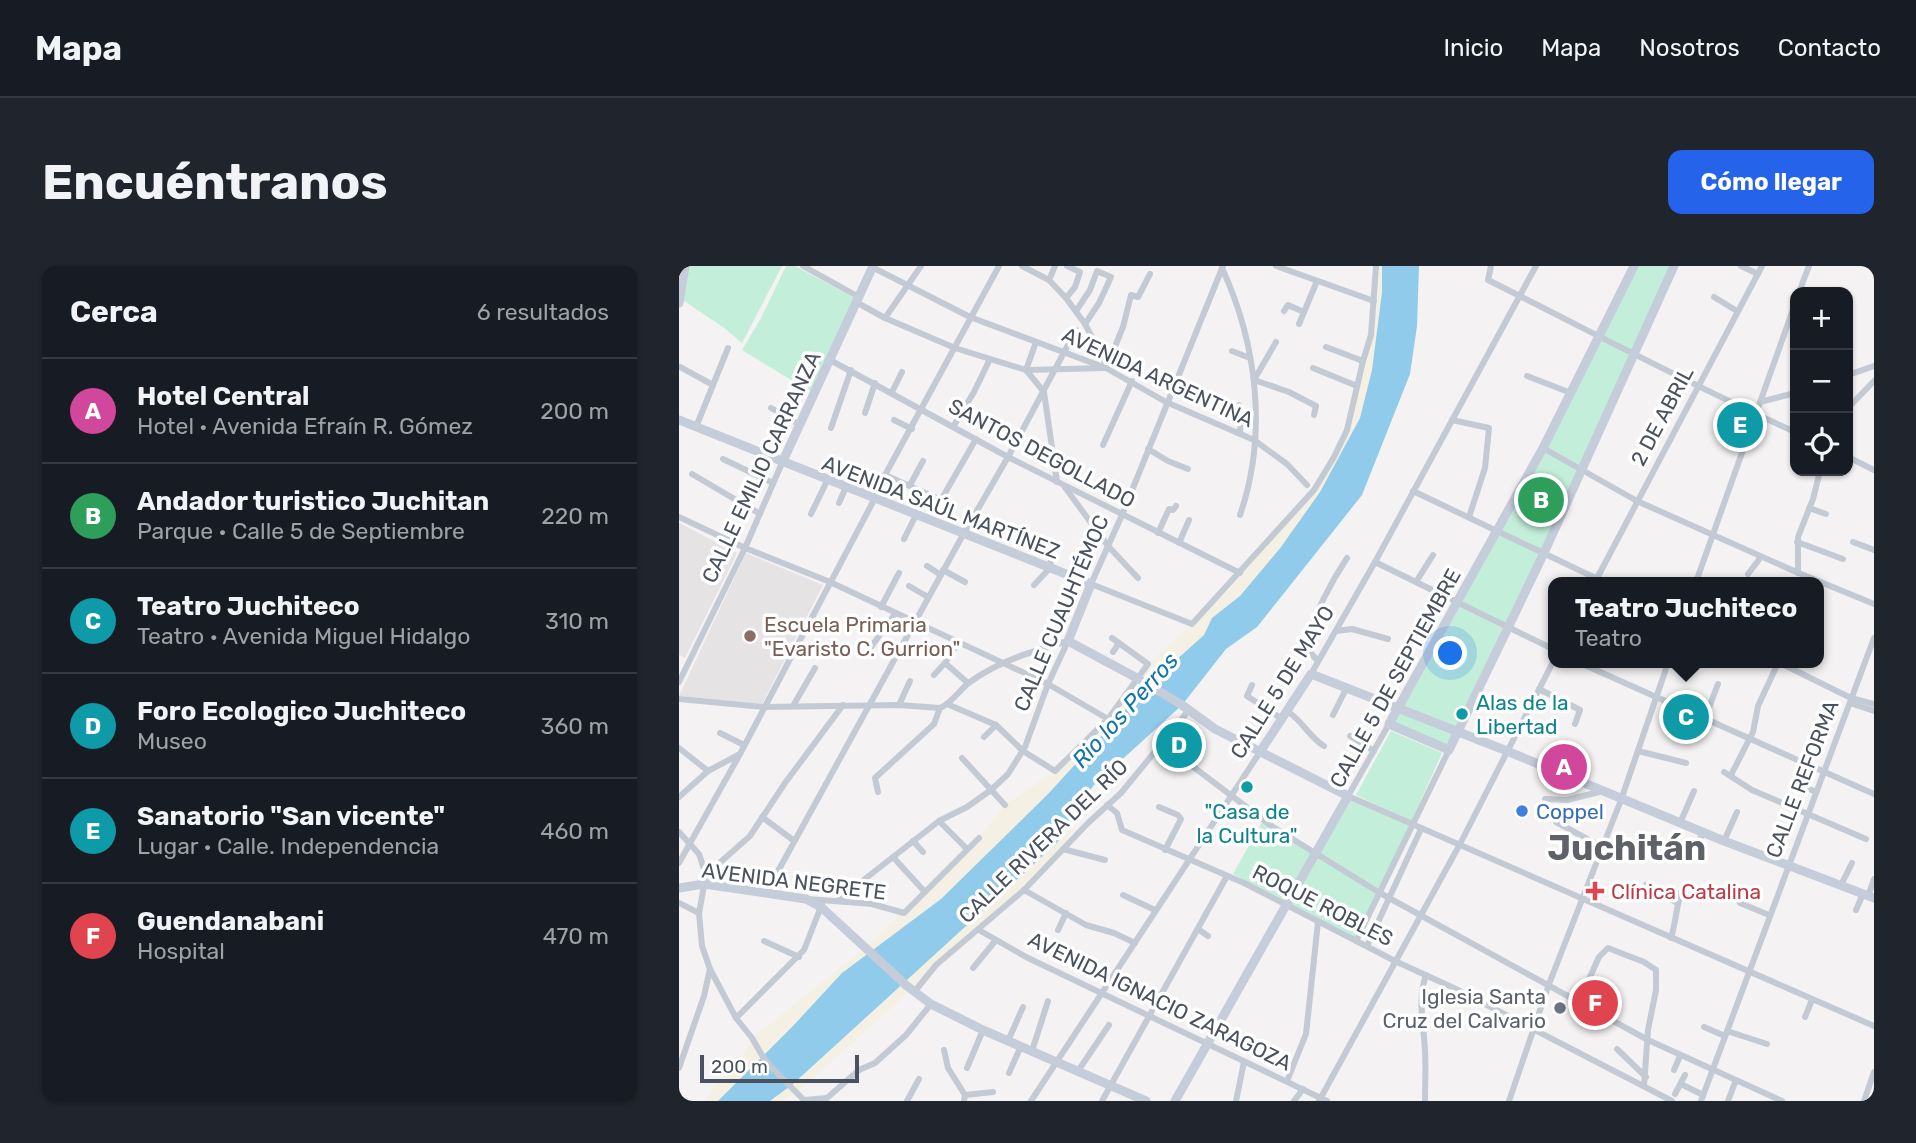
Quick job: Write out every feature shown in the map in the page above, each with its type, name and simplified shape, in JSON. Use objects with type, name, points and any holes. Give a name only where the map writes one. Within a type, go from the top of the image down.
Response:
[{"type":"street","points":[[679,303],[685,266]]},
{"type":"street","points":[[803,266],[885,318],[955,348],[1025,370],[1107,367]]},
{"type":"street","name":"CALLE EMILIO CARRANZA","points":[[679,682],[682,668],[745,548],[872,266]]},
{"type":"street","name":"AVENIDA ARGENTINA","points":[[872,266],[908,287],[971,317],[1107,367],[1166,402],[1254,439],[1307,485]]},
{"type":"street","points":[[885,318],[921,266]]},
{"type":"street","points":[[679,863],[740,754],[885,475],[999,266]]},
{"type":"street","points":[[1022,266],[1049,280],[1066,299],[1085,324],[1107,367]]},
{"type":"street","points":[[1049,280],[1055,266]]},
{"type":"street","points":[[1066,299],[1075,287],[1080,272],[1067,266]]},
{"type":"street","points":[[1278,266],[1374,301]]},
{"type":"street","points":[[1240,573],[1314,490],[1347,430],[1371,335],[1376,266]]},
{"type":"street","points":[[1492,266],[1488,280],[1599,338],[1790,430]]},
{"type":"street","name":"CALLE 5 DE MAYO","points":[[1031,1101],[1311,674],[1375,562],[1535,266]]},
{"type":"street","name":"CALLE 5 DE SEPTIEMBRE","points":[[1175,1101],[1543,448],[1634,266]]},
{"type":"street","points":[[1356,941],[1583,471],[1674,266]]},
{"type":"street","points":[[1741,266],[1758,274]]},
{"type":"street","name":"2 DE ABRIL","points":[[1598,577],[1762,266]]},
{"type":"street","points":[[1802,287],[1809,266]]},
{"type":"street","points":[[1223,267],[1249,344],[1257,409],[1248,492],[1240,515]]},
{"type":"street","name":"CALLE CUAUHTÉMOC","points":[[838,900],[939,821],[967,807],[991,790],[1007,774],[1023,751],[1048,684],[1122,515],[1223,267]]},
{"type":"street","points":[[1076,311],[1090,290],[1097,271],[1111,277],[1100,303],[1085,324]]},
{"type":"street","points":[[1107,367],[1123,327],[1131,295],[1138,297],[1150,274]]},
{"type":"street","points":[[1299,324],[1317,281]]},
{"type":"street","points":[[1714,297],[1737,312]]},
{"type":"street","points":[[1284,311],[1288,305],[1304,312]]},
{"type":"street","points":[[1698,577],[1790,318]]},
{"type":"street","points":[[765,892],[942,572],[1009,457],[1076,330]]},
{"type":"street","points":[[1025,370],[1036,342]]},
{"type":"street","points":[[1254,380],[1276,342]]},
{"type":"street","points":[[1326,346],[1363,361]]},
{"type":"street","points":[[696,427],[728,348]]},
{"type":"street","points":[[1232,351],[1249,358]]},
{"type":"street","name":"SANTOS DEGOLLADO","points":[[830,359],[1009,457],[1240,573]]},
{"type":"street","points":[[953,427],[990,359]]},
{"type":"street","points":[[1853,373],[1874,366]]},
{"type":"street","points":[[680,367],[713,385]]},
{"type":"street","points":[[1313,368],[1357,386]]},
{"type":"street","points":[[831,428],[852,370]]},
{"type":"street","points":[[1025,370],[1044,393],[1060,483],[1108,546],[1138,578]]},
{"type":"street","points":[[892,392],[902,372]]},
{"type":"street","points":[[1527,376],[1571,393]]},
{"type":"street","points":[[1254,380],[1289,392],[1317,406],[1314,415]]},
{"type":"street","points":[[1103,444],[1132,381]]},
{"type":"street","points":[[1853,403],[1874,381]]},
{"type":"street","points":[[865,413],[875,383]]},
{"type":"street","points":[[1760,402],[1790,394]]},
{"type":"street","points":[[1239,405],[1240,434]]},
{"type":"street","points":[[771,408],[800,425]]},
{"type":"street","name":"AVENIDA SAÚL MARTÍNEZ","points":[[679,420],[1192,624],[1240,573]]},
{"type":"street","points":[[894,420],[912,429]]},
{"type":"street","points":[[1452,420],[1489,428],[1485,468],[1469,517]]},
{"type":"street","points":[[885,475],[941,500],[976,439]]},
{"type":"street","points":[[1543,448],[1637,501],[1713,533],[1800,577]]},
{"type":"street","points":[[1149,449],[1168,461],[1188,468]]},
{"type":"street","points":[[723,459],[773,483]]},
{"type":"street","points":[[1853,460],[1874,470]]},
{"type":"street","points":[[910,485],[923,461]]},
{"type":"street","points":[[692,474],[760,513]]},
{"type":"street","points":[[1800,577],[1797,542],[1819,476]]},
{"type":"street","points":[[811,514],[827,481]]},
{"type":"street","points":[[839,503],[846,488]]},
{"type":"street","points":[[1413,491],[1590,577]]},
{"type":"street","points":[[1158,533],[1170,509],[1173,510],[1176,506]]},
{"type":"street","points":[[1809,508],[1826,514]]},
{"type":"street","points":[[904,540],[916,515]]},
{"type":"street","points":[[679,517],[745,548],[830,582],[1048,684],[1108,719]]},
{"type":"street","points":[[1179,543],[1189,520]]},
{"type":"street","points":[[1797,542],[1843,559]]},
{"type":"street","points":[[1853,542],[1874,550]]},
{"type":"street","points":[[1034,585],[1050,568],[1052,549]]},
{"type":"street","points":[[1416,582],[1433,555]]},
{"type":"street","points":[[1748,575],[1761,557]]},
{"type":"street","points":[[1318,662],[1308,644],[1329,585],[1347,558]]},
{"type":"street","points":[[1375,562],[1548,646]]},
{"type":"street","points":[[927,566],[965,582]]},
{"type":"street","points":[[881,607],[899,573]]},
{"type":"street","points":[[909,586],[928,597]]},
{"type":"street","points":[[1824,586],[1874,604]]},
{"type":"street","points":[[871,647],[895,614]]},
{"type":"street","points":[[1336,631],[1352,629],[1388,639]]},
{"type":"street","points":[[679,699],[764,707],[944,706],[996,725],[1023,751],[1055,771],[1108,719],[1148,664],[1112,638]]},
{"type":"street","name":"CALLE REFORMA","points":[[1702,1098],[1874,638]]},
{"type":"street","points":[[878,792],[874,783],[876,778],[934,724],[944,706],[968,683],[1001,663],[1068,640],[1185,708],[1215,729],[1348,796],[1874,1026]]},
{"type":"street","points":[[934,675],[946,663],[958,642]]},
{"type":"street","points":[[1113,652],[1119,643]]},
{"type":"street","points":[[946,663],[968,683]]},
{"type":"street","points":[[793,706],[815,668]]},
{"type":"street","points":[[1322,1100],[1460,845],[1550,668]]},
{"type":"street","points":[[1591,668],[1874,794]]},
{"type":"street","points":[[1509,1101],[1549,984],[1621,800],[1666,668]]},
{"type":"street","points":[[1777,668],[1758,706],[1750,738],[1728,774],[1752,790],[1866,839]]},
{"type":"street","points":[[1788,668],[1851,701],[1874,705]]},
{"type":"street","points":[[1311,674],[1399,707],[1621,800],[1868,896]]},
{"type":"street","points":[[898,705],[910,681]]},
{"type":"street","points":[[1705,718],[1718,684]]},
{"type":"street","points":[[1252,685],[1247,696],[1284,715],[1296,717],[1312,738],[1324,746]]},
{"type":"street","points":[[1333,715],[1347,687]]},
{"type":"street","points":[[1539,689],[1580,710],[1575,724]]},
{"type":"street","points":[[705,880],[745,842],[843,705]]},
{"type":"street","name":"CALLE RIVERA DEL RÍO","points":[[911,989],[1024,890],[1121,793],[1163,744],[1185,708]]},
{"type":"street","points":[[1389,724],[1449,750]]},
{"type":"street","points":[[1802,761],[1818,724]]},
{"type":"street","points":[[984,737],[996,725]]},
{"type":"street","points":[[720,733],[744,745]]},
{"type":"street","points":[[1350,736],[1374,751]]},
{"type":"street","points":[[1555,771],[1566,743]]},
{"type":"street","points":[[1163,744],[1230,796],[1380,893],[1648,1040],[1782,1101]]},
{"type":"street","points":[[680,751],[708,771]]},
{"type":"street","points":[[1638,751],[1686,763]]},
{"type":"street","points":[[679,797],[708,771],[740,754]]},
{"type":"street","points":[[962,758],[1005,805]]},
{"type":"street","points":[[1798,784],[1816,792]]},
{"type":"street","points":[[1545,799],[1567,800],[1603,791]]},
{"type":"street","points":[[1680,823],[1693,791]]},
{"type":"street","name":"ROQUE ROBLES","points":[[1107,805],[1117,813],[1122,830],[1227,876],[1671,1099]]},
{"type":"street","points":[[1159,807],[1181,819],[1165,850]]},
{"type":"street","points":[[1724,841],[1737,812]]},
{"type":"street","points":[[762,817],[793,840]]},
{"type":"street","points":[[939,821],[967,849]]},
{"type":"street","points":[[1556,822],[1602,847]]},
{"type":"street","points":[[1367,946],[1421,829]]},
{"type":"street","points":[[679,832],[699,854],[705,880],[699,913],[702,946],[710,969],[736,1018],[772,1068],[805,1101],[827,1098],[859,1070],[875,1063],[906,1035],[931,1004]]},
{"type":"street","points":[[1692,855],[1703,832]]},
{"type":"street","points":[[893,858],[924,891],[979,838]]},
{"type":"street","points":[[913,841],[923,852]]},
{"type":"street","points":[[1063,849],[1105,860]]},
{"type":"street","points":[[1841,886],[1851,863]]},
{"type":"street","points":[[1102,1101],[1227,876]]},
{"type":"street","points":[[1856,910],[1868,896],[1874,879]]},
{"type":"street","name":"AVENIDA NEGRETE","points":[[679,888],[705,880],[823,903],[838,900],[872,904],[904,913],[924,891]]},
{"type":"street","points":[[1646,885],[1677,903]]},
{"type":"street","points":[[1024,890],[1086,925],[1114,933],[1135,943]]},
{"type":"street","points":[[1671,938],[1682,890]]},
{"type":"street","points":[[1123,895],[1155,910]]},
{"type":"street","points":[[736,1018],[799,957],[823,903]]},
{"type":"street","name":"AVENIDA NEGRETE","points":[[823,903],[865,948],[931,1004],[983,1030],[1146,1101]]},
{"type":"street","points":[[1740,903],[1769,915]]},
{"type":"street","points":[[679,904],[699,913]]},
{"type":"street","points":[[1058,930],[1066,913]]},
{"type":"street","points":[[1287,1081],[1306,1034],[1318,922]]},
{"type":"street","points":[[1198,929],[1208,936]]},
{"type":"street","name":"AVENIDA IGNACIO ZARAGOZA","points":[[979,930],[1025,957],[1322,1100]]},
{"type":"street","points":[[973,968],[996,940]]},
{"type":"street","points":[[764,941],[799,957]]},
{"type":"street","points":[[1579,1001],[1599,957],[1608,948],[1656,970],[1644,1086]]},
{"type":"street","points":[[679,1068],[704,996],[710,969]]},
{"type":"street","points":[[1425,1101],[1426,1061],[1421,995],[1426,975]]},
{"type":"street","points":[[1805,1017],[1812,1000]]},
{"type":"street","points":[[1032,1051],[1048,1001]]},
{"type":"street","points":[[1008,1041],[1023,1007]]},
{"type":"street","points":[[1078,1071],[1109,1025]]},
{"type":"street","points":[[1704,1027],[1767,1044]]},
{"type":"street","points":[[967,1068],[983,1030]]},
{"type":"street","points":[[1009,1073],[1021,1046]]},
{"type":"street","points":[[1617,1049],[1646,1077]]},
{"type":"street","points":[[944,1050],[948,1068],[964,1098],[993,1092]]},
{"type":"street","points":[[1674,1070],[1681,1056]]},
{"type":"street","points":[[1236,1101],[1244,1062]]},
{"type":"street","points":[[1864,1101],[1874,1072]]},
{"type":"street","points":[[1671,1099],[1685,1075]]},
{"type":"street","points":[[907,1101],[919,1079]]},
{"type":"street","points":[[1728,1101],[1736,1080]]},
{"type":"street","points":[[1681,1084],[1702,1098]]},
{"type":"street","points":[[1294,1101],[1303,1089]]},
{"type":"shaded area","points":[[679,523],[737,553],[685,658],[679,655]]},
{"type":"shaded area","points":[[746,553],[823,585],[762,704],[679,696]]},
{"type":"green space","points":[[689,266],[782,266],[742,343],[684,301]]},
{"type":"green space","points":[[786,266],[795,266],[855,298],[811,392],[742,350]]},
{"type":"green space","points":[[1634,266],[1674,266],[1449,750],[1389,724],[1543,448]]},
{"type":"green space","points":[[1391,731],[1442,753],[1411,822],[1356,795]]},
{"type":"green space","points":[[1348,796],[1412,826],[1356,941],[1233,874],[1263,821],[1314,853]]},
{"type":"sand","points":[[1376,266],[1419,266],[1417,326],[1410,374],[1362,495],[1256,628],[1226,649],[1182,705],[1093,786],[1063,849],[1024,890],[797,1092],[782,1101],[705,1101],[715,1085],[742,1058],[752,1038],[865,948],[979,838],[1005,805],[1055,771],[1107,719],[1148,664],[1192,624],[1312,493],[1347,430],[1371,335]]},
{"type":"water","name":"Rio los Perros","points":[[1382,266],[1419,266],[1417,326],[1410,374],[1362,495],[1257,627],[1226,649],[1182,705],[1093,786],[1057,843],[793,1084],[770,1101],[718,1101],[842,973],[941,899],[1049,793],[1146,687],[1204,635],[1212,618],[1240,596],[1281,547],[1320,492],[1360,418],[1372,370],[1382,292]]},
{"type":"place","name":"Sanatorio \"San vicente\"","points":[[1740,425]]},
{"type":"place","name":"Andador turistico Juchitan","points":[[1541,500]]},
{"type":"place","name":"Escuela Primaria \"Evaristo C. Gurrion\"","points":[[750,636]]},
{"type":"place","name":"Alas de la Libertad","points":[[1462,714]]},
{"type":"place","name":"Teatro Juchiteco","points":[[1686,717]]},
{"type":"place","name":"Foro Ecologico Juchiteco","points":[[1179,745]]},
{"type":"place","name":"Hotel Central","points":[[1564,767]]},
{"type":"place","name":"\"Casa de la Cultura\"","points":[[1247,787]]},
{"type":"place","name":"Coppel","points":[[1522,811]]},
{"type":"place","name":"Clínica Catalina","points":[[1595,891]]},
{"type":"place","name":"Guendanabani","points":[[1595,1003]]},
{"type":"place","name":"Iglesia Santa Cruz del Calvario","points":[[1560,1008]]},
{"type":"district","name":"Juchitán","points":[[1627,848]]}]
